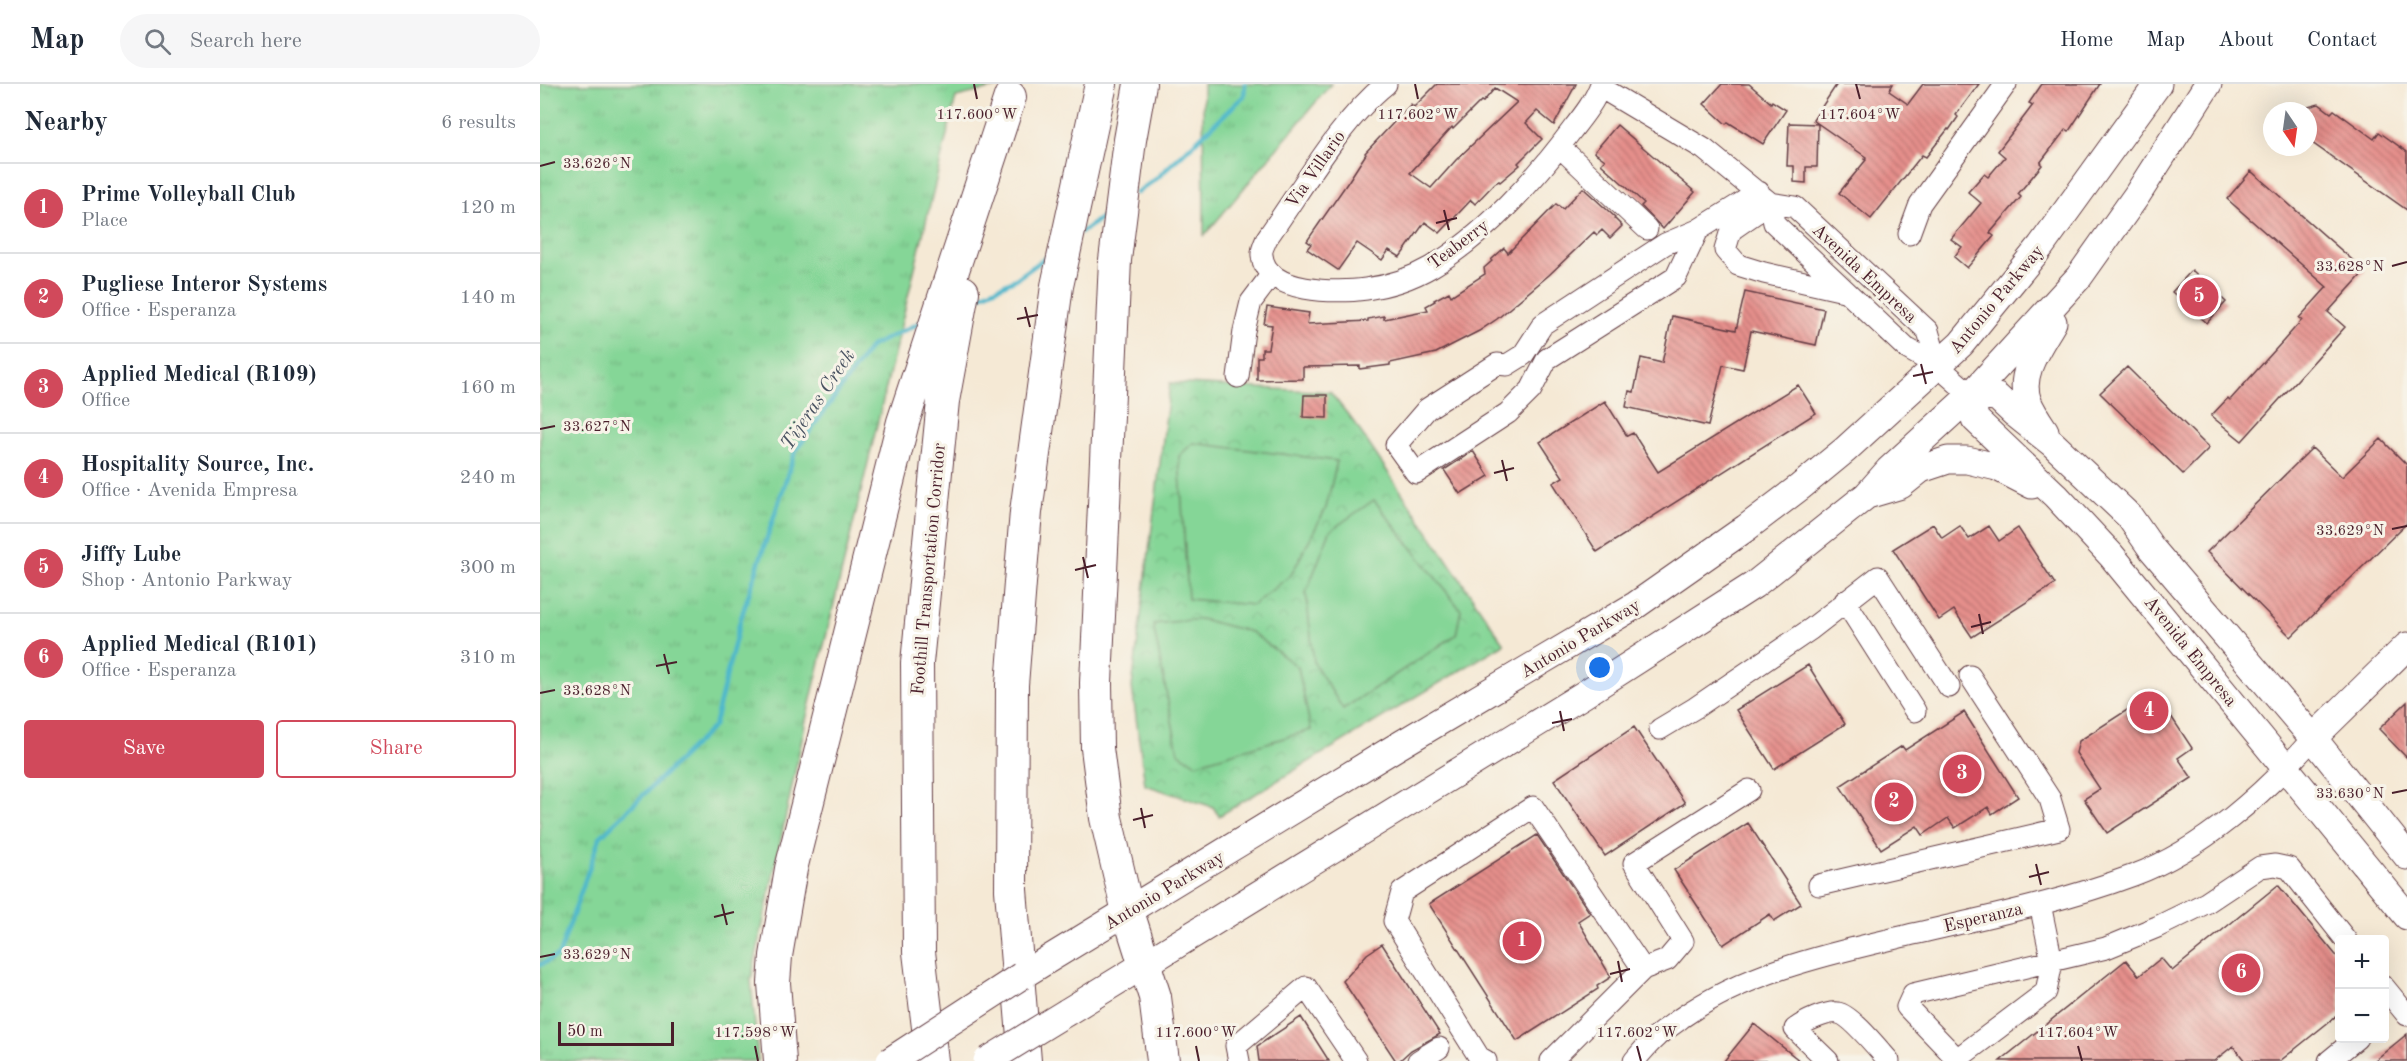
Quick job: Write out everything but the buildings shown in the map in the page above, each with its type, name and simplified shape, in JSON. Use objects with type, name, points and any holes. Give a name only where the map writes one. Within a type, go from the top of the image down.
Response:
[{"type":"highway","points":[[1025,1061],[1011,890],[1012,685],[1026,512],[1047,345],[1069,225],[1101,84]]},
{"type":"highway","points":[[1140,84],[1114,260],[1096,683],[1097,748],[1106,818],[1128,912],[1155,997],[1163,1061]]},
{"type":"highway","points":[[780,1061],[774,983],[776,956],[791,869],[903,422],[1012,90]]},
{"type":"highway","name":"Foothill Transportation Corridor","points":[[932,1061],[919,952],[917,663],[928,531],[944,401],[965,282],[1012,90]]},
{"type":"main road","name":"Antonio Parkway","points":[[890,1061],[1062,952],[1393,749],[1566,648],[1653,593],[1800,487],[1845,450],[1938,366],[1977,325],[2041,246],[2158,84]]},
{"type":"main road","points":[[2053,444],[2027,400],[2027,371],[2034,352],[2079,277],[2137,195],[2208,84]]},
{"type":"main road","points":[[987,1061],[1583,695],[1754,585],[1867,495],[1889,470],[1971,395],[2079,277]]},
{"type":"main road","name":"Avenida Empresa","points":[[2407,856],[2313,738],[2152,549],[2129,516],[2053,444],[1996,397],[1971,395],[1975,419],[2056,496],[2148,598],[2205,671],[2407,916]]},
{"type":"main road","points":[[1867,495],[1901,485],[1921,469],[1948,460],[1967,460],[1997,467],[2056,496]]},
{"type":"main road","points":[[2313,738],[2407,646]]},
{"type":"street","name":"Via Villario","points":[[1238,377],[1244,331],[1251,302],[1268,269],[1261,253],[1267,238],[1350,120],[1371,96],[1386,84]]},
{"type":"street","points":[[1909,234],[1920,204],[2006,84]]},
{"type":"street","name":"Teaberry","points":[[1268,269],[1283,282],[1306,289],[1336,291],[1367,289],[1394,282],[1430,267],[1508,206],[1560,147],[1588,109],[1600,86]]},
{"type":"street","name":"Avenida Empresa","points":[[1600,86],[1704,149],[1764,198],[1795,207],[1928,331],[1938,366]]},
{"type":"street","points":[[1560,147],[1647,229]]},
{"type":"street","points":[[1698,230],[1676,278],[1547,359],[1532,390],[1508,413],[1416,473],[1396,445],[1428,410],[1497,364],[1507,365],[1523,355],[1543,324],[1665,244],[1764,198]]},
{"type":"street","points":[[1764,198],[1731,230],[1725,250],[1738,265],[1846,292]]},
{"type":"street","name":"Avenida Empresa","points":[[1764,198],[1774,223],[1846,292],[1906,348],[1938,366],[1971,395]]},
{"type":"street","points":[[1660,729],[1695,708],[1811,629],[1878,577],[1949,687]]},
{"type":"street","points":[[1845,601],[1915,711]]},
{"type":"street","points":[[1819,885],[2059,829],[2050,799],[1970,676]]},
{"type":"street","name":"Esperanza","points":[[1635,1061],[1656,1037],[1699,1006],[1731,987],[1836,952],[2040,904],[2136,875],[2187,849],[2246,805],[2287,768],[2313,738]]},
{"type":"street","points":[[1551,1061],[1642,969],[1667,960],[1683,941],[1634,863],[1749,790]]},
{"type":"street","points":[[1486,1061],[1479,1057],[1394,921],[1402,891],[1533,807],[1642,969]]},
{"type":"street","points":[[2040,904],[2052,962],[2046,992],[1958,1060],[1907,1007],[1913,994],[2052,962],[2106,948],[2206,903],[2260,867],[2275,864],[2289,868],[2343,935]]},
{"type":"street","points":[[1239,1061],[1236,1046],[1306,987],[1356,1061]]},
{"type":"street","points":[[2386,989],[2397,1012]]},
{"type":"street","points":[[1828,1061],[1795,1029],[1806,1020],[1837,1012],[1847,1017],[1889,1061]]},
{"type":"street","points":[[2329,1061],[2351,1043]]},
{"type":"street","points":[[1418,1061],[1438,1048]]},
{"type":"green space","points":[[540,84],[1011,84],[956,97],[806,720],[751,980],[758,1061],[540,1061]]},
{"type":"green space","points":[[1203,84],[1331,84],[1204,236]]},
{"type":"green space","points":[[1170,383],[1330,392],[1356,425],[1504,644],[1219,816],[1213,807],[1145,785],[1132,687]]},
{"type":"green space","points":[[1193,443],[1337,461],[1326,508],[1291,575],[1253,605],[1188,599],[1179,456]]},
{"type":"green space","points":[[1374,500],[1461,610],[1456,635],[1343,709],[1314,663],[1306,593],[1330,531]]},
{"type":"green space","points":[[1200,619],[1251,632],[1298,667],[1311,730],[1196,764],[1178,752],[1153,624]]},
{"type":"waterway","name":"Tijeras Creek","points":[[1136,193],[1156,179],[1244,96],[1245,84]]},
{"type":"waterway","name":"Tijeras Creek","points":[[1082,232],[1109,212]]},
{"type":"waterway","name":"Tijeras Creek","points":[[973,299],[1016,279],[1051,254]]},
{"type":"waterway","name":"Tijeras Creek","points":[[540,965],[559,955],[600,837],[714,726],[740,621],[795,452],[871,346],[924,321]]},
{"type":"place","name":"Jiffy Lube","points":[[2199,297]]},
{"type":"place","name":"Hospitality Source, Inc.","points":[[2149,711]]},
{"type":"place","name":"Applied Medical (R109)","points":[[1962,774]]},
{"type":"place","name":"Pugliese Interor Systems","points":[[1894,802]]},
{"type":"place","name":"Prime Volleyball Club","points":[[1522,941]]},
{"type":"place","name":"Applied Medical (R101)","points":[[2241,973]]}]
